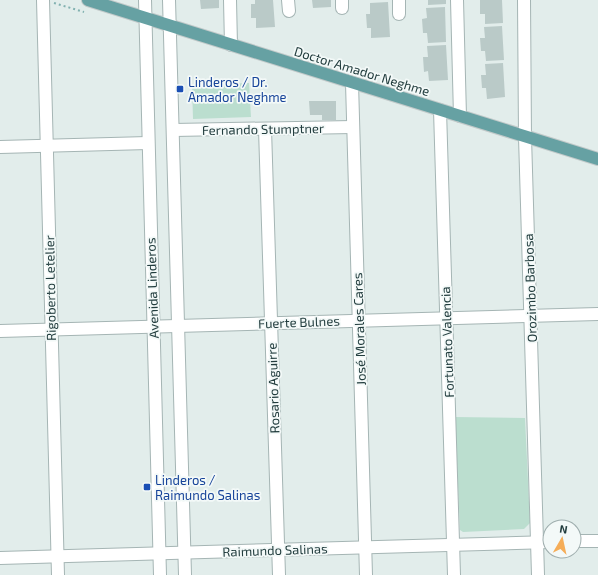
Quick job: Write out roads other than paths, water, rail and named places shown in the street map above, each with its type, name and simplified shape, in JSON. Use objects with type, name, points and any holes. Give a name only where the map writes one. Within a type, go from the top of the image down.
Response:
[{"type":"main road","name":"Doctor Amador Neghme","points":[[88,0],[116,5],[145,18],[170,26],[598,159]]},
{"type":"street","name":"Rigoberto Letelier","points":[[43,0],[58,575]]},
{"type":"street","name":"Avenida Linderos","points":[[145,0],[160,575]]},
{"type":"street","name":"Avenida Linderos","points":[[169,0],[185,575]]},
{"type":"street","points":[[230,0],[231,44]]},
{"type":"street","points":[[399,0],[399,14]]},
{"type":"street","points":[[457,0],[460,116]]},
{"type":"street","name":"Orozimbo Barbosa","points":[[524,0],[525,137],[538,575]]},
{"type":"street","name":"José Morales Cares","points":[[352,82],[366,575]]},
{"type":"street","name":"Fortunato Valencia","points":[[440,110],[454,575]]},
{"type":"street","name":"Fernando Stumptner","points":[[172,130],[353,127]]},
{"type":"street","name":"Rosario Aguirre","points":[[265,129],[279,575]]},
{"type":"street","points":[[0,147],[148,143]]},
{"type":"street","name":"Fuerte Bulnes","points":[[0,331],[598,314]]},
{"type":"street","points":[[582,541],[598,541]]},
{"type":"street","name":"Raimundo Salinas","points":[[0,558],[542,542]]},
{"type":"place","name":"Linderos / Dr. Amador Neghme","points":[[180,89]]},
{"type":"place","name":"Linderos / Raimundo Salinas","points":[[147,487]]}]
